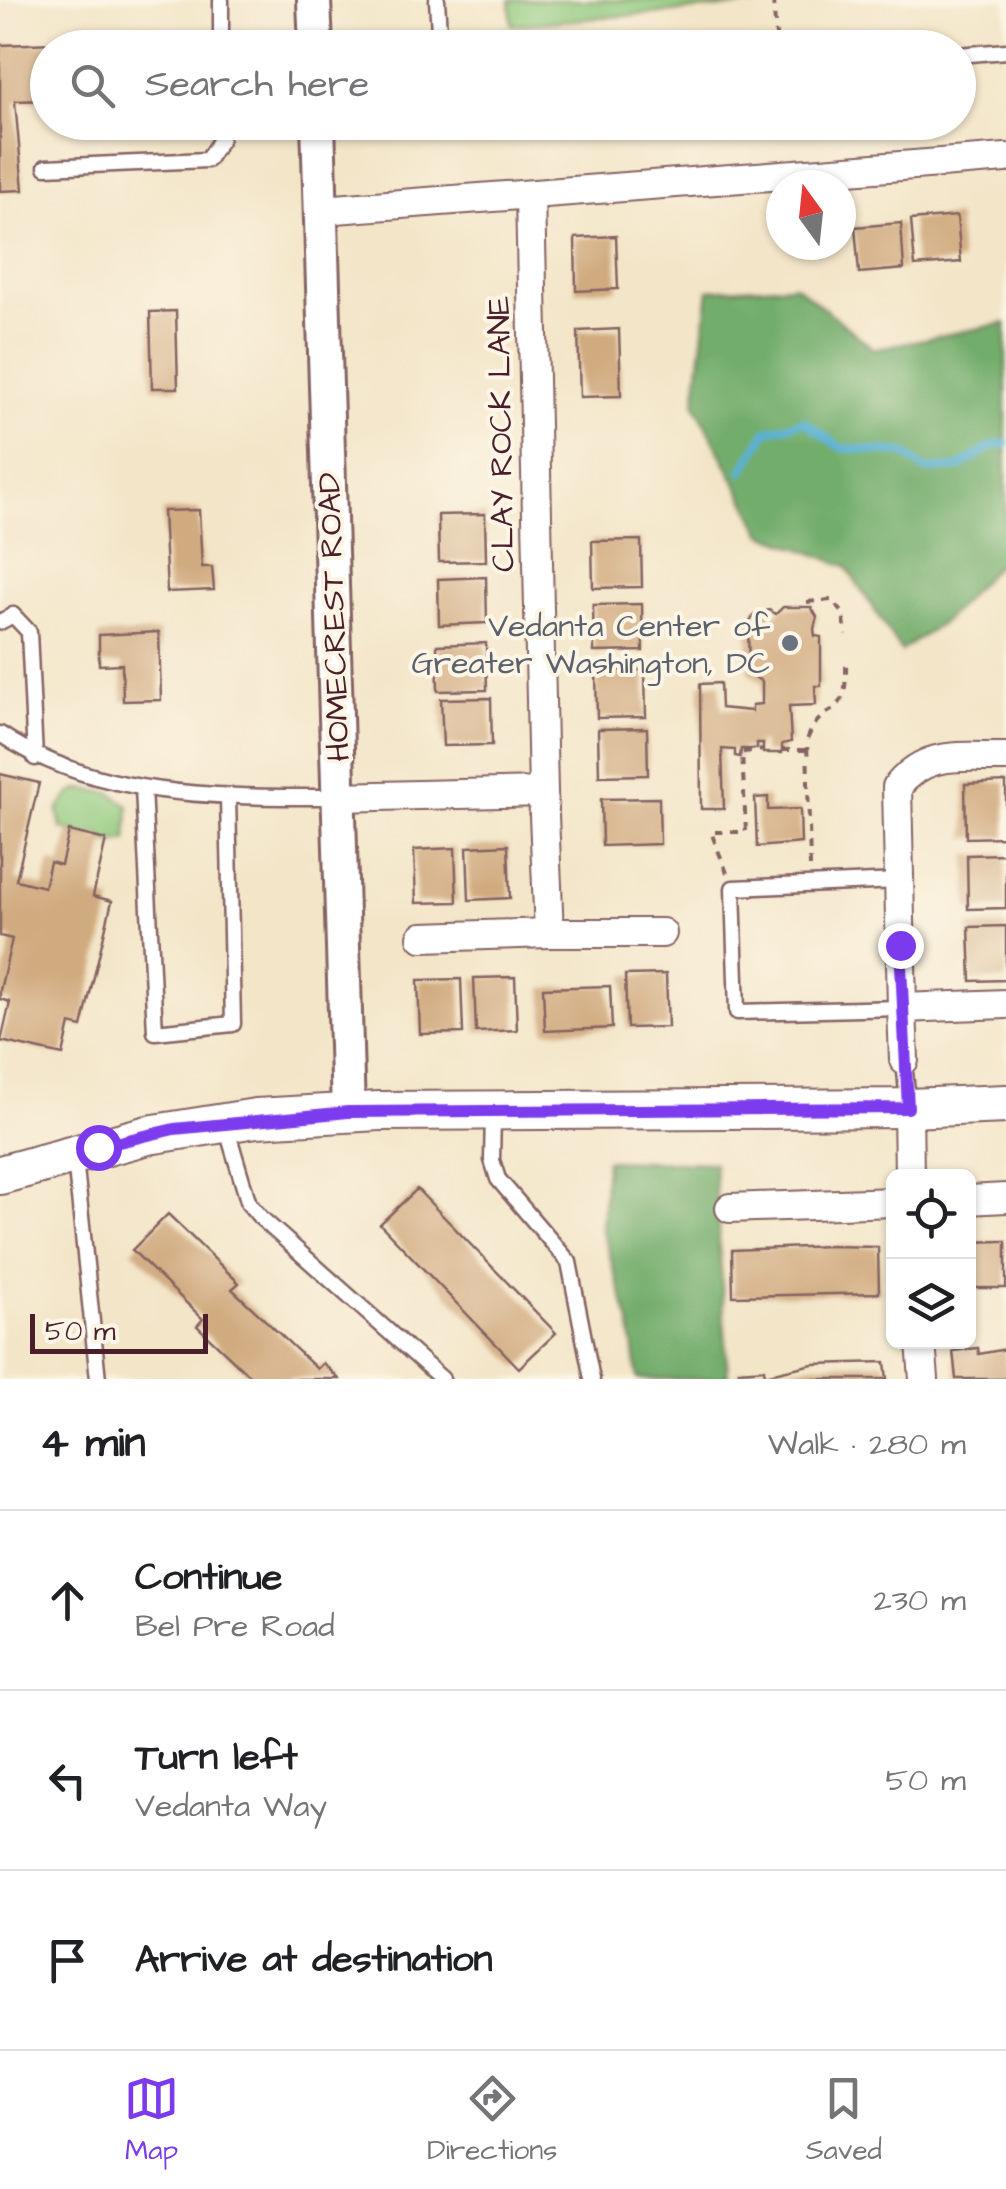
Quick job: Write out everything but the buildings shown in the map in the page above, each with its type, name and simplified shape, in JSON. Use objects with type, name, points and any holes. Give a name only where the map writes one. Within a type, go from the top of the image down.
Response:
[{"type":"main road","points":[[0,1175],[174,1129],[348,1112],[1006,1104]]},
{"type":"street","points":[[314,0],[315,30]]},
{"type":"street","name":"HOMECREST ROAD","points":[[319,140],[348,1112]]},
{"type":"street","points":[[322,210],[1006,158]]},
{"type":"street","name":"CLAY ROCK LANE","points":[[530,194],[548,933]]},
{"type":"street","points":[[904,1060],[898,787],[914,765],[935,759],[1006,757]]},
{"type":"street","points":[[338,797],[543,792]]},
{"type":"street","points":[[422,938],[662,933]]},
{"type":"street","points":[[902,1008],[1006,1004]]},
{"type":"street","points":[[908,1108],[910,1169]]},
{"type":"street","points":[[976,1200],[1006,1198]]},
{"type":"street","points":[[730,1208],[886,1202]]},
{"type":"street","points":[[922,1349],[924,1379]]},
{"type":"lane","points":[[221,0],[221,30]]},
{"type":"lane","points":[[437,0],[439,30]]},
{"type":"lane","points":[[976,54],[1006,51]]},
{"type":"lane","points":[[46,167],[206,160],[221,140]]},
{"type":"lane","points":[[0,622],[13,615],[29,632],[35,758]]},
{"type":"lane","points":[[0,734],[35,758],[142,788],[228,796],[338,797]]},
{"type":"lane","points":[[142,788],[155,1032],[234,1024],[228,796]]},
{"type":"lane","points":[[899,881],[733,888],[737,1012],[902,1008]]},
{"type":"lane","points":[[904,1060],[908,1108]]},
{"type":"lane","points":[[494,1111],[492,1160],[498,1179],[569,1262],[592,1379]]},
{"type":"lane","points":[[224,1122],[249,1204],[442,1379]]},
{"type":"lane","points":[[74,1154],[98,1379]]},
{"type":"path","points":[[774,0],[776,30]]},
{"type":"path","points":[[807,602],[832,600],[843,613],[846,635]]},
{"type":"path","points":[[810,884],[807,750],[812,725],[840,706],[847,694],[846,659]]},
{"type":"path","points":[[733,888],[710,832],[746,832],[742,752],[763,750]]},
{"type":"path","points":[[782,750],[807,750]]},
{"type":"green space","points":[[510,0],[768,0],[768,4],[512,25]]},
{"type":"green space","points":[[795,285],[874,349],[1006,323],[1006,562],[995,567],[944,621],[901,651],[846,566],[763,534],[695,404],[709,290]]},
{"type":"green space","points":[[81,789],[111,793],[129,806],[127,840],[109,843],[98,832],[87,836],[61,828],[58,810],[70,794]]},
{"type":"green space","points":[[606,1160],[714,1163],[728,1379],[638,1379],[630,1323],[602,1230]]},
{"type":"waterway","points":[[742,472],[767,431],[804,421],[841,448],[903,453],[926,470],[958,468],[996,444],[1006,444]]},
{"type":"place","name":"Vedanta Center of Greater Washington, DC","points":[[790,643]]},
{"type":"route","points":[[98,1147],[174,1129],[348,1112],[908,1108],[900,945]]}]
